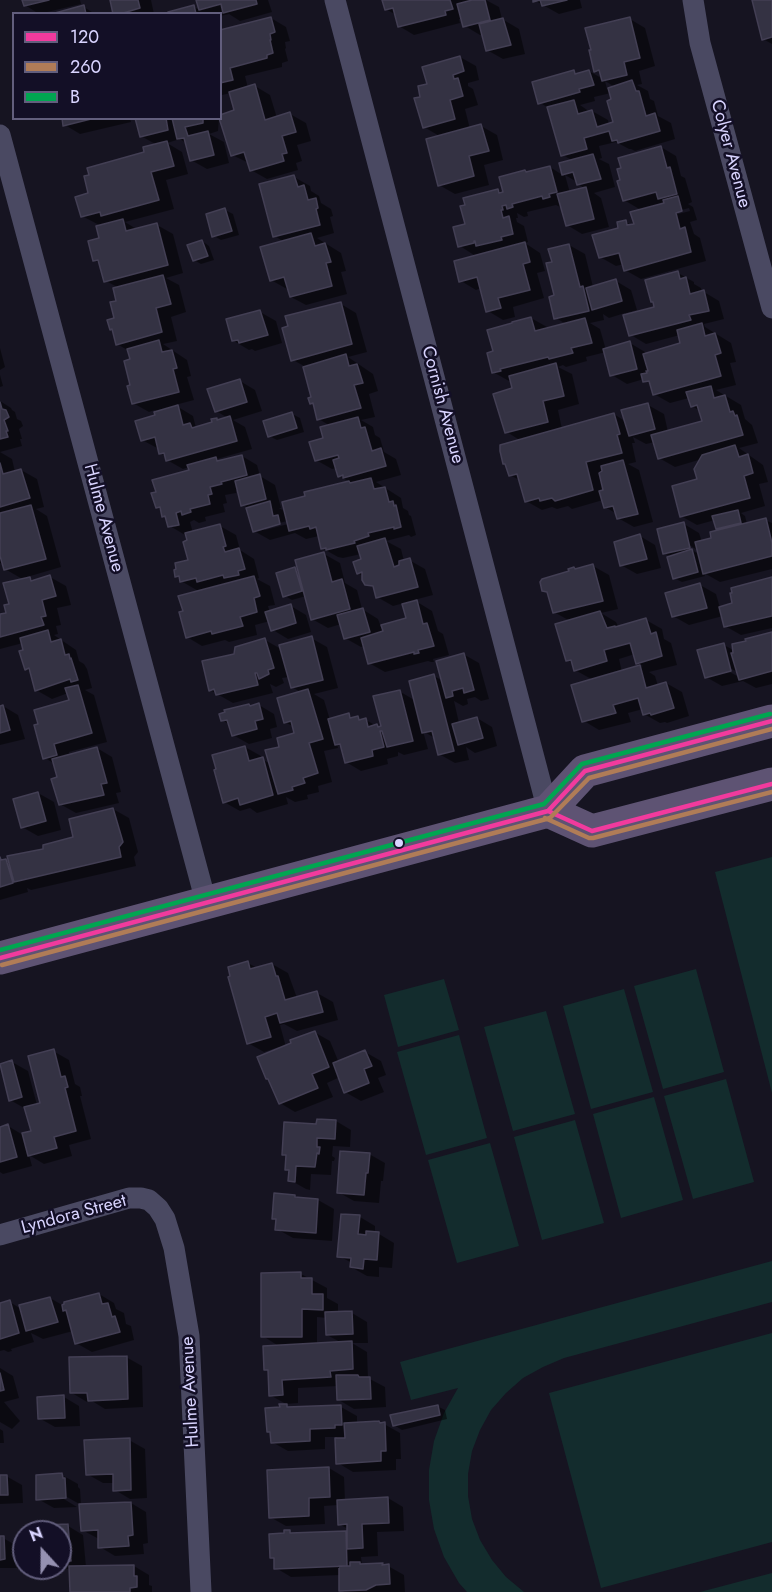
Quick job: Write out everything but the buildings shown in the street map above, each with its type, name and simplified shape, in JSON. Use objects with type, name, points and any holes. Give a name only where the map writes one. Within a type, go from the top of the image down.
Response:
[{"type":"main road","points":[[0,958],[548,811],[585,771],[772,722]]},
{"type":"main road","points":[[548,811],[592,831],[772,784]]},
{"type":"street","name":"Cornish Avenue","points":[[335,0],[548,811]]},
{"type":"street","name":"Colyer Avenue","points":[[693,0],[700,43],[772,308]]},
{"type":"street","name":"Hulme Avenue","points":[[0,135],[206,902]]},
{"type":"street","name":"Lyndora Street","points":[[0,1235],[129,1198],[149,1200]]},
{"type":"street","name":"Hulme Avenue","points":[[149,1200],[165,1219],[174,1248],[189,1336],[201,1592]]},
{"type":"green space","points":[[772,857],[772,1093],[715,872]]},
{"type":"green space","points":[[696,969],[724,1072],[663,1089],[634,986]]},
{"type":"green space","points":[[444,979],[459,1030],[398,1047],[384,995]]},
{"type":"green space","points":[[624,989],[653,1092],[591,1109],[563,1006]]},
{"type":"green space","points":[[546,1011],[575,1114],[513,1131],[484,1027]]},
{"type":"green space","points":[[459,1035],[487,1138],[426,1155],[397,1052]]},
{"type":"green space","points":[[726,1079],[754,1182],[693,1199],[664,1096]]},
{"type":"green space","points":[[654,1097],[683,1200],[621,1218],[593,1114]]},
{"type":"green space","points":[[575,1120],[604,1223],[542,1240],[514,1137]]},
{"type":"green space","points":[[490,1143],[519,1246],[457,1263],[428,1160]]},
{"type":"green space","points":[[772,1261],[772,1302],[564,1358],[523,1378],[506,1393],[491,1410],[472,1451],[468,1474],[468,1496],[472,1519],[480,1540],[506,1577],[524,1592],[467,1592],[444,1557],[434,1529],[429,1500],[429,1470],[434,1441],[444,1413],[458,1388],[411,1400],[400,1362]]},
{"type":"green space","points":[[772,1333],[772,1542],[601,1588],[549,1393]]},
{"type":"green space","points":[[772,1573],[772,1592],[700,1592]]},
{"type":"transit line","name":"B","points":[[0,950],[544,804],[582,764],[770,714]]},
{"type":"transit line","name":"120","points":[[0,958],[548,811],[585,771],[772,721]]},
{"type":"transit line","name":"260","points":[[2,965],[550,818],[589,778],[772,729]]},
{"type":"transit line","name":"120","points":[[548,811],[592,831],[772,784]]},
{"type":"transit line","name":"260","points":[[545,818],[593,838],[772,792]]}]
